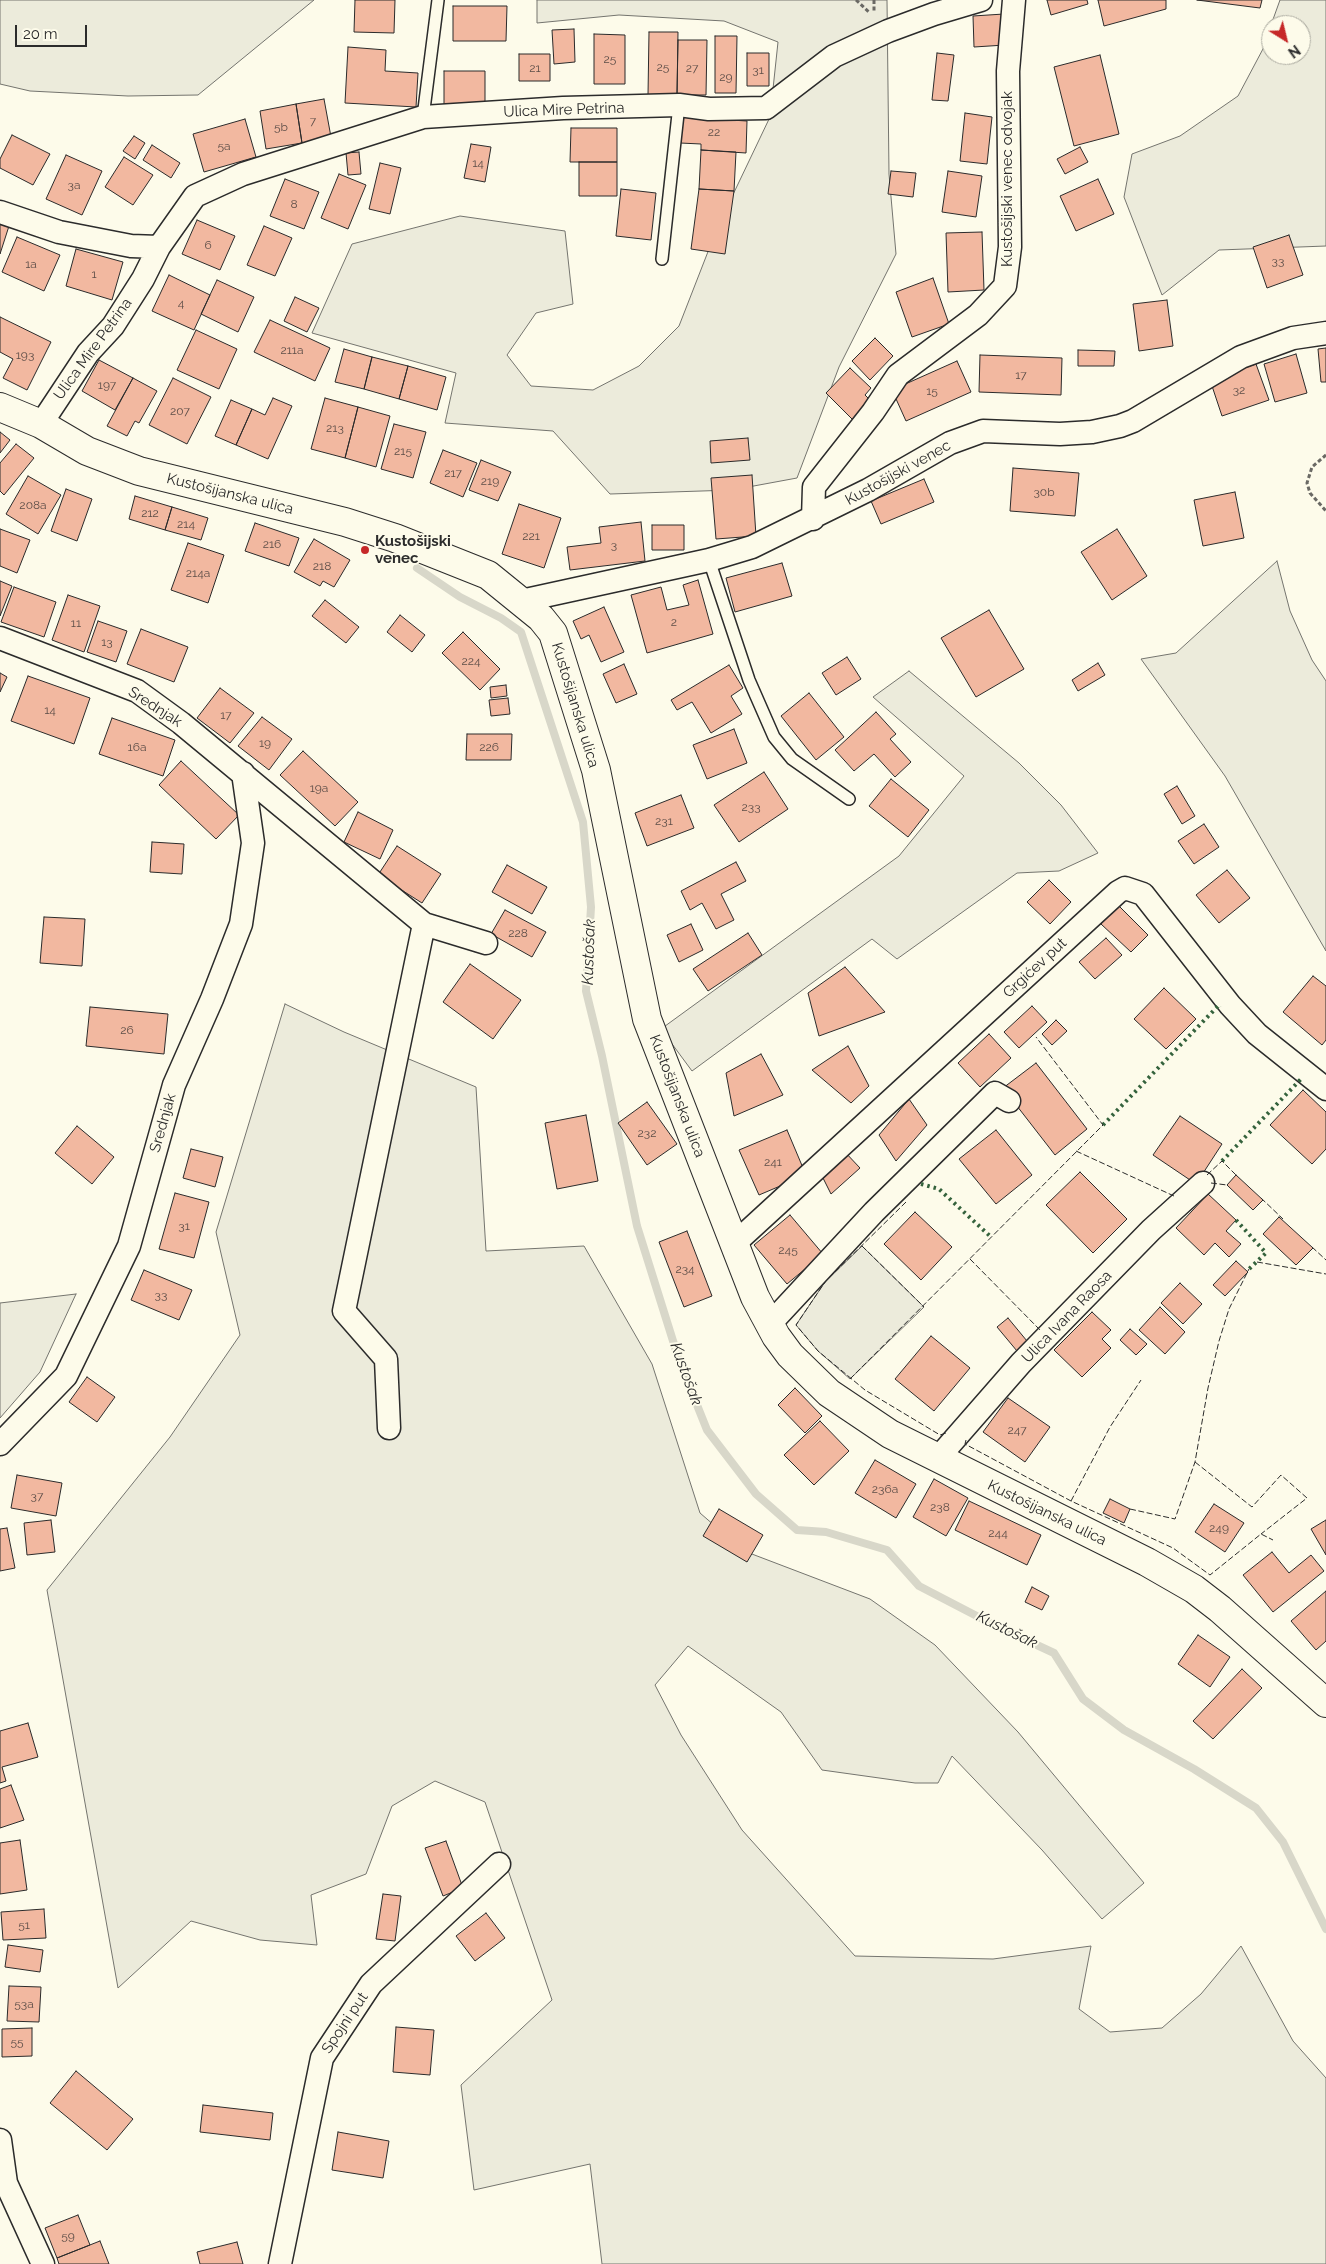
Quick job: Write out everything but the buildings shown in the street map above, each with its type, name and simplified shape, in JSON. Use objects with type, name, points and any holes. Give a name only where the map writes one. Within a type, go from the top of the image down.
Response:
[{"type":"street","name":"Ulica Mire Petrina","points":[[41,424],[88,353],[113,326],[143,279],[159,247],[196,196],[243,174],[423,117],[562,108],[679,106],[709,109],[766,108],[834,56],[897,28],[981,0]]},
{"type":"street","name":"Kustošijski venec odvojak","points":[[813,519],[814,487],[873,412],[898,374],[978,315],[1005,286],[1010,247],[1008,72],[1014,0]]},
{"type":"street","points":[[0,212],[59,232],[132,246],[159,247]]},
{"type":"street","name":"Kustošijski venec","points":[[522,601],[709,560],[752,547],[813,519],[868,490],[950,442],[983,431],[1060,434],[1092,432],[1120,426],[1134,421],[1241,357],[1294,338],[1326,333]]},
{"type":"street","name":"Kustošijanska ulica","points":[[0,407],[41,424],[87,451],[139,471],[345,522],[395,538],[488,575],[541,618],[553,633],[596,770],[647,1019],[755,1297],[770,1325],[790,1355],[829,1393],[890,1434],[1148,1562],[1194,1588],[1326,1703]]},
{"type":"street","name":"Srednjak","points":[[0,638],[136,691],[181,723],[424,924],[486,943]]},
{"type":"street","name":"Srednjak","points":[[0,1444],[66,1376],[129,1246],[174,1085],[212,999],[241,924],[253,843],[242,773]]},
{"type":"street","name":"Grgićev put","points":[[734,1244],[1118,892],[1125,888],[1143,894],[1230,1005],[1257,1034],[1326,1089]]},
{"type":"street","points":[[389,1428],[386,1359],[344,1312],[424,924]]},
{"type":"street","points":[[770,1325],[874,1212],[995,1093],[1010,1101]]},
{"type":"street","name":"Ulica Ivana Raosa","points":[[938,1458],[1022,1363],[1152,1230],[1203,1182]]},
{"type":"street","name":"Spojni put","points":[[280,2264],[322,2058],[371,1984],[499,1864]]},
{"type":"street","points":[[0,2140],[6,2183],[42,2264]]},
{"type":"lane","points":[[423,117],[438,0]]},
{"type":"lane","points":[[662,259],[679,106]]},
{"type":"lane","points":[[709,560],[749,680],[774,737],[792,759],[848,798]]},
{"type":"path","points":[[874,0],[874,16]]},
{"type":"path","points":[[1326,455],[1312,467],[1307,483],[1310,493],[1326,511]]},
{"type":"shaded area","points":[[0,0],[314,0],[198,95],[128,96],[30,91],[0,84]]},
{"type":"shaded area","points":[[537,0],[887,0],[889,174],[896,254],[839,367],[797,478],[732,490],[610,494],[553,431],[445,423],[456,373],[312,333],[352,244],[460,216],[565,231],[573,304],[536,313],[507,355],[531,386],[593,390],[639,366],[679,326],[718,226],[770,117],[778,42],[724,21],[619,15],[537,23]]},
{"type":"shaded area","points":[[1280,0],[1326,0],[1326,246],[1219,250],[1162,295],[1124,197],[1132,154],[1180,136],[1238,96],[1261,53],[1261,65],[1311,65],[1311,15],[1275,15]]},
{"type":"shaded area","points":[[1277,561],[1290,611],[1312,660],[1326,681],[1326,951],[1225,776],[1141,659],[1176,653]]},
{"type":"shaded area","points":[[909,671],[1019,763],[1061,805],[1098,853],[1059,871],[1017,873],[897,959],[872,939],[692,1071],[661,1029],[899,856],[964,776],[873,697]]},
{"type":"shaded area","points":[[285,1004],[344,1032],[476,1087],[486,1251],[584,1246],[652,1364],[700,1513],[744,1551],[870,1599],[935,1645],[1018,1732],[1144,1883],[1102,1919],[1042,1850],[952,1756],[938,1783],[915,1783],[822,1770],[781,1712],[688,1646],[655,1685],[681,1735],[742,1830],[855,1956],[993,1959],[1091,1946],[1079,2009],[1110,2032],[1162,2028],[1201,1994],[1241,1946],[1293,2041],[1326,2078],[1326,2264],[602,2264],[590,2164],[474,2190],[461,2085],[552,2000],[485,1802],[435,1781],[392,1806],[366,1874],[311,1895],[317,1945],[260,1940],[191,1921],[118,1988],[47,1590],[170,1437],[240,1335],[216,1232]]},
{"type":"shaded area","points":[[862,1246],[924,1307],[850,1379],[818,1351],[796,1325],[825,1282]]},
{"type":"shaded area","points":[[76,1294],[40,1372],[0,1418],[0,1303]]},
{"type":"waterway","name":"Kustošak","points":[[417,568],[460,597],[501,618],[521,632],[583,822],[591,907],[586,991],[602,1056],[637,1226],[679,1360],[707,1430],[756,1494],[797,1530],[826,1532],[887,1550],[919,1586],[996,1626],[1054,1653],[1083,1699],[1124,1730],[1194,1769],[1256,1808],[1283,1842],[1326,1929]]},
{"type":"hedge","points":[[1103,1125],[1219,1005],[1220,1007]]},
{"type":"hedge","points":[[1222,1161],[1302,1078]]},
{"type":"hedge","points":[[921,1184],[939,1189],[991,1237]]},
{"type":"hedge","points":[[1236,1220],[1266,1253],[1249,1269]]},
{"type":"fence","points":[[850,1379],[1103,1125],[1036,1037]]},
{"type":"fence","points":[[1076,1151],[1174,1196]]},
{"type":"fence","points":[[1207,1175],[1222,1161],[1237,1176]]},
{"type":"fence","points":[[1211,1183],[1227,1185]]},
{"type":"fence","points":[[1261,1198],[1283,1219]]},
{"type":"fence","points":[[906,1202],[825,1282],[796,1325],[818,1351],[865,1390],[940,1435],[946,1433]]},
{"type":"fence","points":[[862,1246],[924,1307]]},
{"type":"fence","points":[[1312,1247],[1326,1260]]},
{"type":"fence","points":[[970,1259],[1041,1331]]},
{"type":"fence","points":[[1257,1262],[1326,1274]]},
{"type":"fence","points":[[1130,1509],[1175,1519],[1195,1462],[1208,1388],[1219,1341],[1229,1309],[1249,1269]]},
{"type":"fence","points":[[1071,1501],[1110,1427],[1141,1380]]},
{"type":"fence","points":[[966,1440],[965,1444],[1071,1501],[1173,1548],[1210,1575],[1261,1534],[1273,1540]]},
{"type":"fence","points":[[1195,1462],[1252,1507],[1281,1475],[1307,1498],[1261,1534]]},
{"type":"place","name":"Kustošijski venec","points":[[365,550]]}]
